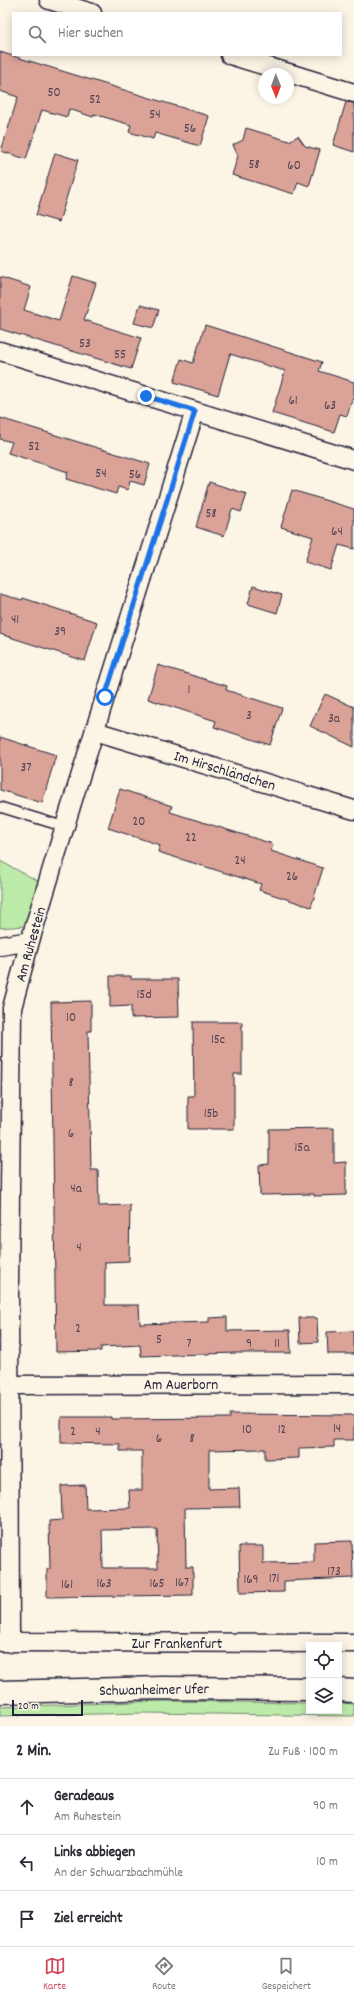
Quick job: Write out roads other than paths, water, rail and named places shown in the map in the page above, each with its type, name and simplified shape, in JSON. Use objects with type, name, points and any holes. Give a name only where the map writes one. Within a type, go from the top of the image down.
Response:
[{"type":"main road","name":"Schwanheimer Ufer","points":[[0,1692],[162,1688],[306,1689]]},
{"type":"main road","points":[[342,1690],[354,1691]]},
{"type":"street","points":[[50,0],[89,12]]},
{"type":"street","points":[[233,56],[354,93]]},
{"type":"street","points":[[0,351],[354,460]]},
{"type":"street","name":"Am Ruhestein","points":[[5,1642],[8,1385],[4,1285],[12,1008],[30,940],[195,411]]},
{"type":"street","name":"Im Hirschländchen","points":[[95,730],[354,810]]},
{"type":"street","points":[[0,946],[30,940]]},
{"type":"street","name":"Am Auerborn","points":[[8,1385],[354,1384]]},
{"type":"street","name":"Zur Frankenfurt","points":[[5,1642],[354,1643]]},
{"type":"lane","points":[[0,807],[65,827]]}]
